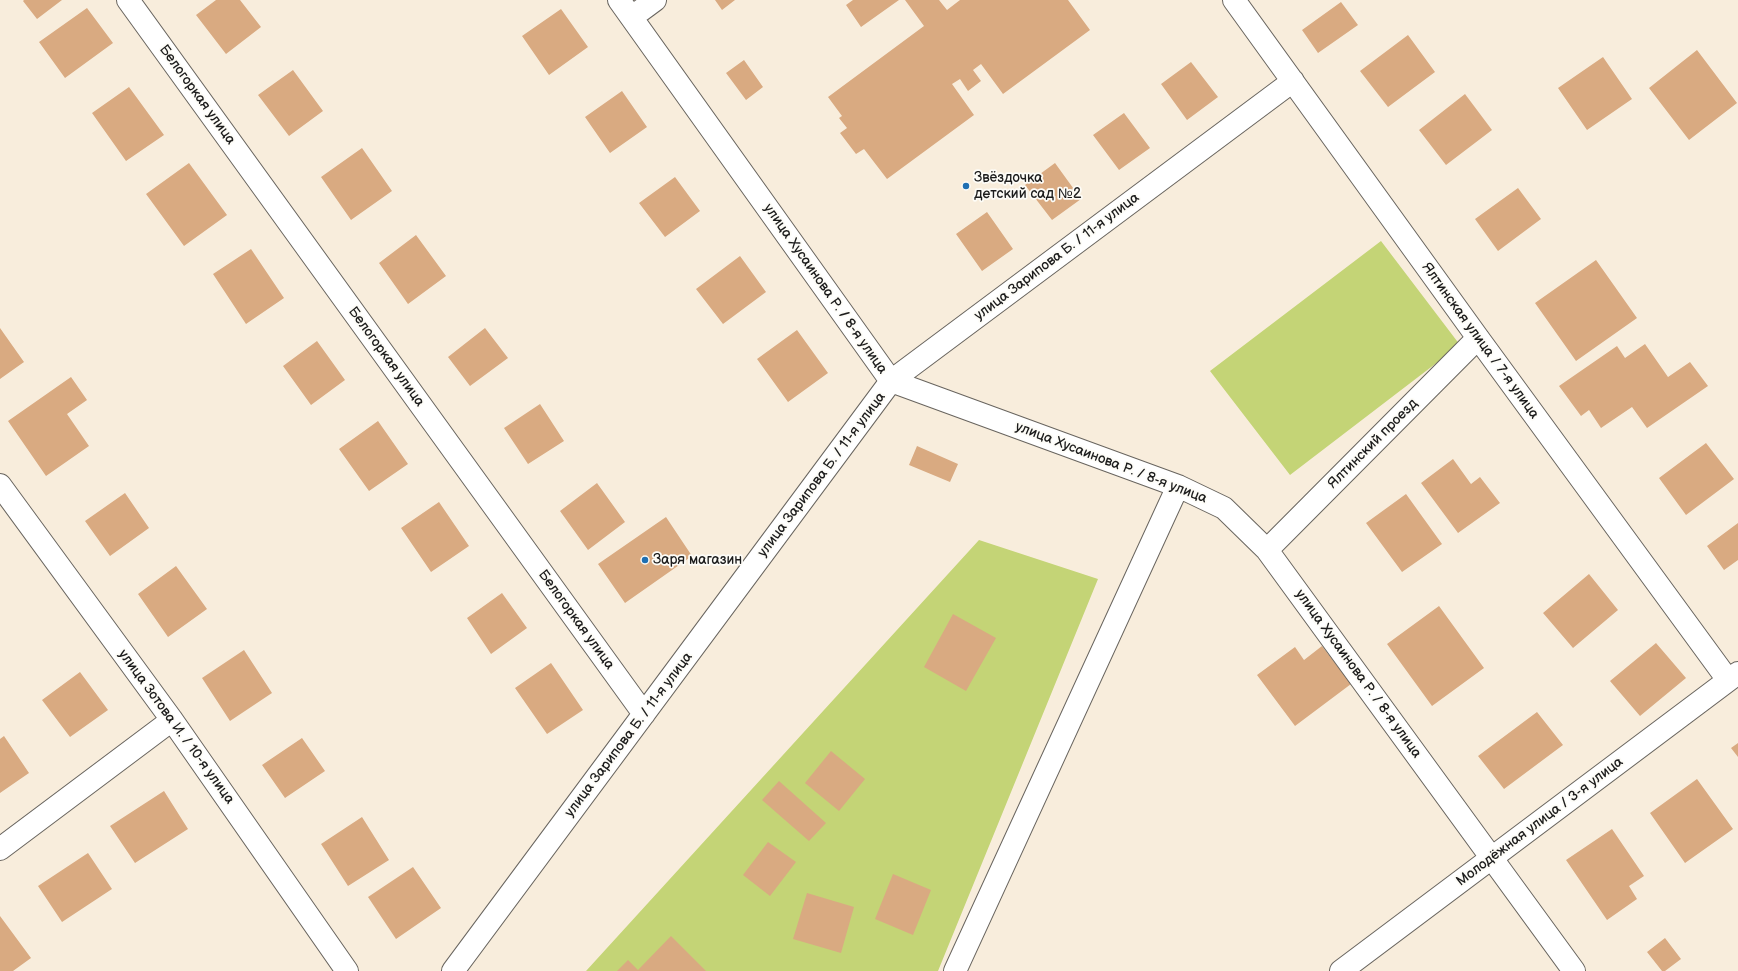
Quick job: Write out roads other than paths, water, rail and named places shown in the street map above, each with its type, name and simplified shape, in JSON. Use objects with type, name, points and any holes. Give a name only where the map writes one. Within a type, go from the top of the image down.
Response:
[{"type":"street","name":"Белогоркая улица","points":[[128,0],[644,714]]},
{"type":"street","points":[[625,9],[655,0]]},
{"type":"street","name":"Ялтинская улица / 7-я улица","points":[[1234,0],[1478,338],[1733,676]]},
{"type":"street","name":"улица Хусаинова Р. / 8-я улица","points":[[625,9],[891,381],[1178,486],[1224,508],[1267,550],[1574,971]]},
{"type":"street","name":"улица Зарипова Б. / 11-я улица","points":[[453,971],[891,381],[1293,81]]},
{"type":"street","name":"Ялтинский проезд","points":[[1267,550],[1478,338]]},
{"type":"street","name":"улица Зотова И. / 10-я улица","points":[[0,485],[172,720],[347,971]]},
{"type":"street","points":[[955,971],[1178,486]]},
{"type":"street","name":"Молодёжная улица / 3-я улица","points":[[1341,971],[1733,676]]},
{"type":"street","points":[[0,849],[172,720]]},
{"type":"place","name":"Звёздочка детский сад №2","points":[[966,186]]},
{"type":"place","name":"Заря магазин","points":[[645,560]]}]
